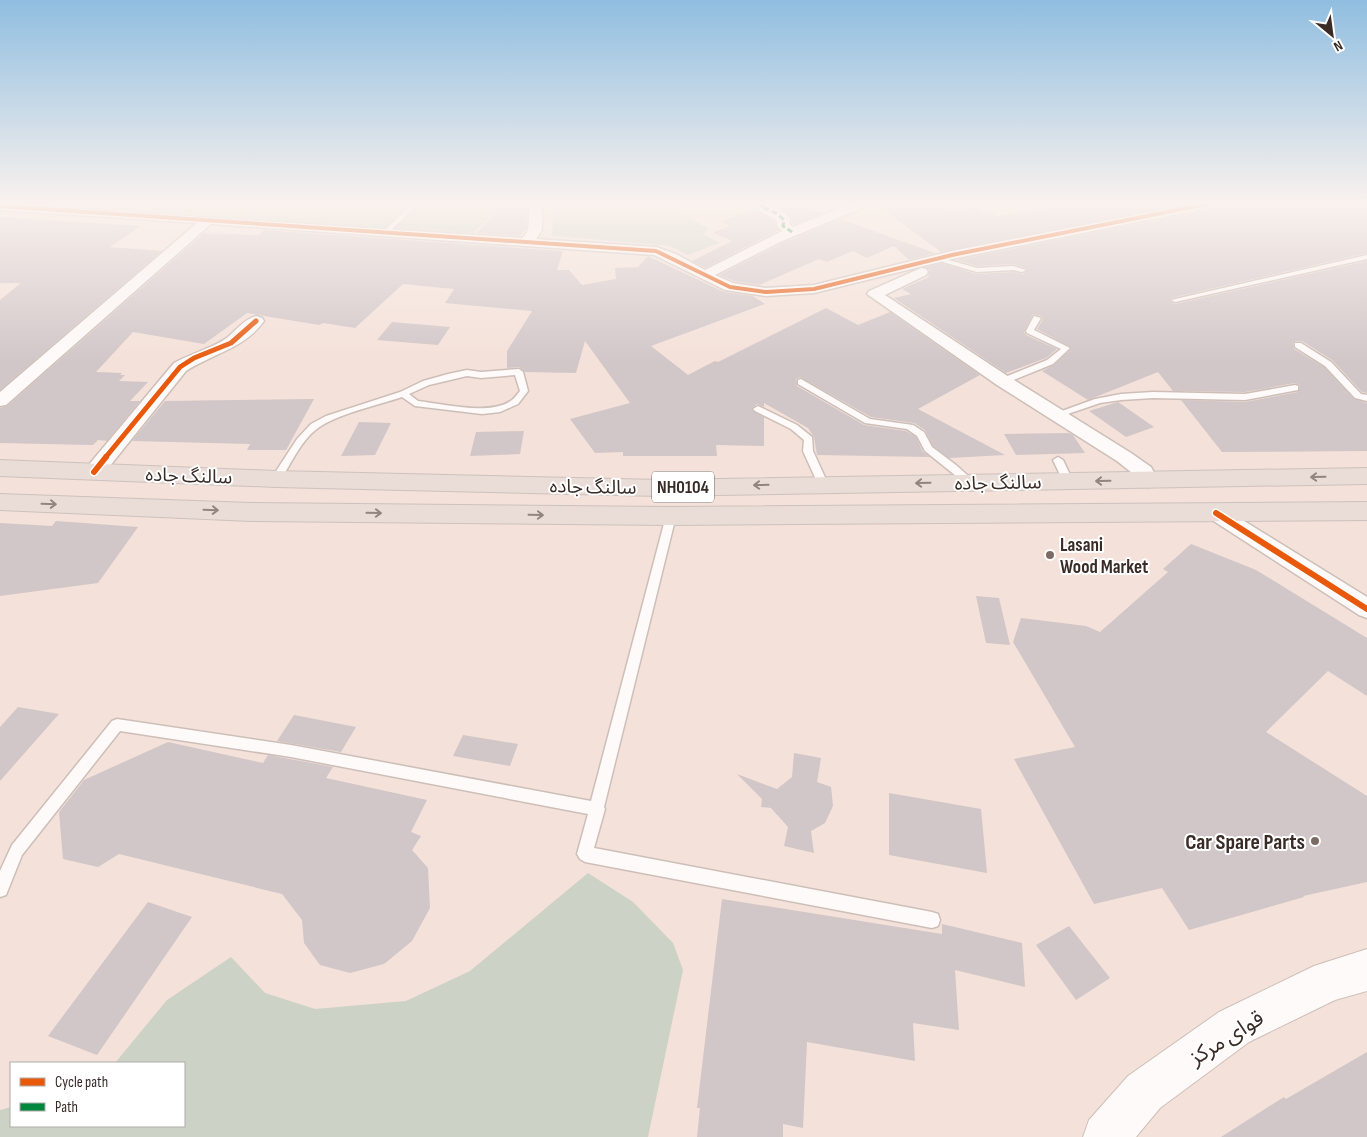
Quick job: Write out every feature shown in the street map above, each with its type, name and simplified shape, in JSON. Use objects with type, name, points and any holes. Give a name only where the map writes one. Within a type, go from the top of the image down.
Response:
[{"type":"highway","name":"سالنگ جاده","points":[[0,468],[276,479],[660,488],[970,482],[1063,470],[1148,480],[1367,476]]},
{"type":"highway","name":"سالنگ جاده","points":[[0,502],[251,512],[671,516],[1367,511]]},
{"type":"main road","name":"قوای مرکز","points":[[1106,1137],[1144,1092],[1234,1027],[1329,981],[1367,970]]},
{"type":"street","points":[[0,402],[44,361],[165,257]]},
{"type":"street","points":[[672,257],[730,287],[766,292],[814,289],[953,257]]},
{"type":"street","points":[[705,275],[741,257]]},
{"type":"street","points":[[948,258],[874,294],[1003,382],[1124,457],[1144,472],[1148,480]]},
{"type":"street","points":[[94,472],[180,367],[194,358],[232,343],[256,321]]},
{"type":"street","points":[[1216,513],[1367,608]]},
{"type":"lane","points":[[1175,300],[1362,257]]},
{"type":"lane","points":[[948,258],[977,270],[1012,268],[1022,270]]},
{"type":"lane","points":[[1003,382],[1050,362],[1066,348],[1030,331],[1037,318]]},
{"type":"lane","points":[[1298,345],[1328,364],[1358,396],[1367,398]]},
{"type":"lane","points":[[276,479],[300,441],[314,426],[329,418],[403,394],[426,383],[466,372],[481,375],[520,372],[524,391],[515,402],[497,410],[482,411],[415,403],[403,394]]},
{"type":"lane","points":[[801,382],[868,421],[910,427],[921,434],[928,449],[970,482]]},
{"type":"lane","points":[[1056,415],[1098,401],[1121,397],[1153,395],[1245,397],[1295,388]]},
{"type":"lane","points":[[758,409],[794,427],[809,439],[808,451],[823,484]]},
{"type":"lane","points":[[671,516],[598,810],[585,854],[932,920]]},
{"type":"lane","points":[[0,889],[16,850],[117,726],[291,751],[598,810]]},
{"type":"shaded area","points":[[588,873],[633,902],[673,943],[683,970],[648,1137],[0,1137],[0,1110],[10,1107],[10,1127],[185,1127],[185,1062],[116,1062],[167,1000],[231,957],[265,993],[315,1009],[406,1001],[470,971]]},
{"type":"building","points":[[0,257],[155,257],[0,390],[0,300],[21,283],[0,283]]},
{"type":"building","points":[[177,257],[561,257],[557,270],[569,270],[582,285],[616,279],[615,268],[638,267],[647,257],[650,257],[724,292],[753,296],[765,304],[651,346],[688,375],[826,308],[858,325],[890,312],[980,375],[918,409],[1005,455],[949,458],[933,446],[925,430],[914,423],[871,417],[800,377],[796,379],[797,386],[864,425],[906,431],[916,437],[923,452],[930,457],[817,455],[814,437],[808,428],[764,403],[764,407],[757,404],[751,409],[764,417],[764,446],[716,445],[717,456],[623,456],[623,452],[595,453],[570,419],[630,403],[585,341],[576,373],[525,372],[519,367],[507,368],[507,351],[532,311],[445,303],[454,289],[403,284],[355,328],[323,323],[319,325],[247,313],[204,344],[133,332],[96,372],[122,373],[120,375],[125,375],[119,381],[148,382],[130,401],[140,401],[107,441],[98,440],[93,445],[0,443],[0,408],[7,406]]},
{"type":"building","points":[[700,257],[726,257],[705,268],[692,261]]},
{"type":"building","points":[[755,257],[839,257],[827,262],[819,259],[759,285],[734,281],[719,275]]},
{"type":"building","points":[[906,257],[920,257],[909,260]]},
{"type":"building","points":[[971,257],[1349,257],[1171,298],[1169,301],[1175,304],[1367,261],[1367,393],[1362,392],[1332,360],[1302,341],[1295,341],[1293,343],[1294,349],[1324,367],[1354,399],[1367,403],[1367,451],[1222,452],[1181,400],[1245,402],[1298,392],[1300,385],[1295,383],[1245,392],[1173,391],[1158,372],[1088,400],[1042,371],[1054,365],[1072,348],[1037,329],[1043,319],[1042,316],[1033,314],[1024,332],[1026,335],[1057,349],[1046,358],[1006,373],[894,298],[911,294],[902,289],[929,277],[930,271],[926,267],[942,263],[976,274],[1013,272],[1023,274],[1028,269],[1014,264],[977,266],[956,260]]},
{"type":"building","points":[[392,322],[450,327],[438,345],[377,340]]},
{"type":"building","points":[[314,399],[286,450],[247,450],[250,444],[132,441],[165,401]]},
{"type":"building","points":[[1118,402],[1154,427],[1126,437],[1089,411]]},
{"type":"building","points":[[359,422],[391,423],[375,455],[341,456]]},
{"type":"building","points":[[524,431],[520,454],[470,456],[476,432]]},
{"type":"building","points":[[1069,433],[1073,435],[1085,453],[1016,455],[1004,434]]},
{"type":"building","points":[[56,521],[138,527],[98,583],[0,596],[0,523],[52,526]]},
{"type":"building","points":[[1191,544],[1256,570],[1367,638],[1367,696],[1328,671],[1266,732],[1367,796],[1367,882],[1303,896],[1189,930],[1162,888],[1094,904],[1014,759],[1075,747],[1013,642],[1021,618],[1086,626],[1100,632],[1168,572],[1163,569]]},
{"type":"building","points":[[976,596],[999,598],[1010,645],[986,643]]},
{"type":"building","points":[[18,707],[59,714],[0,781],[0,727]]},
{"type":"building","points":[[294,715],[356,727],[341,752],[277,741]]},
{"type":"building","points":[[463,735],[518,744],[510,766],[453,756]]},
{"type":"building","points":[[168,742],[263,763],[268,755],[333,767],[326,778],[427,800],[411,832],[421,836],[412,850],[428,868],[430,908],[412,941],[384,964],[350,973],[320,965],[304,943],[302,920],[282,894],[119,854],[98,867],[63,859],[59,812],[84,780]]},
{"type":"building","points":[[794,753],[821,758],[817,782],[831,787],[833,806],[825,823],[811,831],[814,853],[784,846],[788,827],[771,808],[761,807],[762,799],[737,774],[777,789],[792,777]]},
{"type":"building","points":[[889,793],[981,809],[987,873],[889,855]]},
{"type":"building","points":[[722,899],[942,934],[942,924],[1022,943],[1025,987],[955,970],[959,1030],[913,1023],[915,1061],[807,1042],[803,1128],[783,1124],[783,1137],[697,1137],[700,1108],[697,1108]]},
{"type":"building","points":[[148,902],[192,917],[97,1055],[48,1036]]},
{"type":"building","points":[[1069,926],[1110,978],[1076,1000],[1036,945]]},
{"type":"building","points":[[1367,1052],[1367,1137],[1221,1137],[1284,1097],[1286,1099]]},
{"type":"cycle path","points":[[671,257],[730,287],[766,292],[814,289],[944,257]]},
{"type":"cycle path","points":[[94,472],[180,367],[194,358],[231,343],[256,321]]},
{"type":"cycle path","points":[[1216,513],[1367,609]]},
{"type":"place","name":"Lasani Wood Market","points":[[1050,555]]},
{"type":"place","name":"Car Spare Parts","points":[[1315,841]]}]
